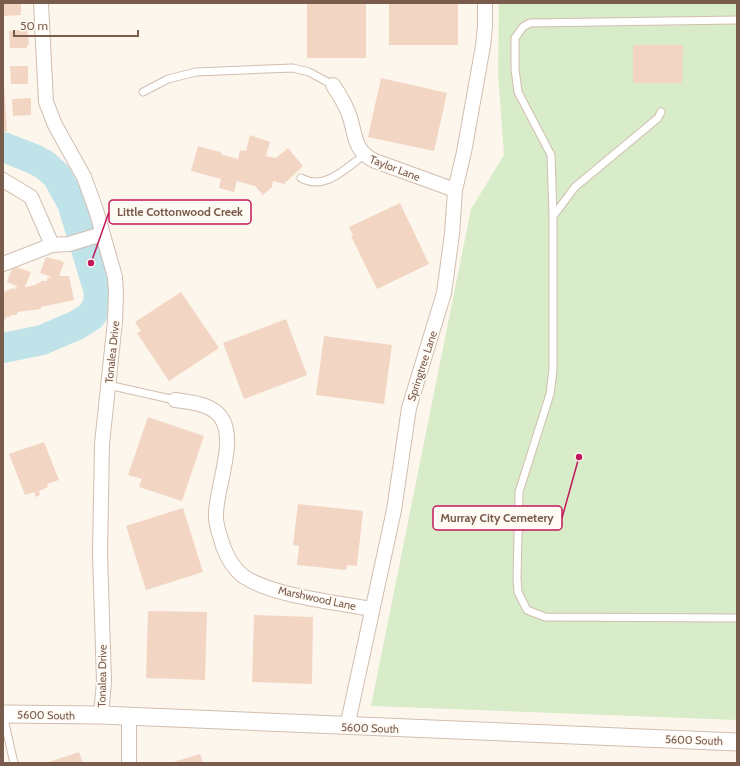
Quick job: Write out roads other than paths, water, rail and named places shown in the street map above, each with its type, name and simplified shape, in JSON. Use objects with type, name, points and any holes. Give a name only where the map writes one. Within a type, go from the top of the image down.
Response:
[{"type":"street","name":"Tonalea Drive","points":[[41,3],[46,102],[54,125],[84,178],[96,210],[97,235],[115,277],[116,293],[102,444],[100,552],[104,655],[101,716]]},
{"type":"street","name":"Springtree Lane","points":[[347,727],[371,609],[394,510],[408,408],[444,293],[452,234],[455,190],[464,152],[483,46],[485,3]]},
{"type":"street","name":"Taylor Lane","points":[[333,85],[349,113],[356,143],[364,155],[375,161],[455,190]]},
{"type":"street","points":[[3,180],[31,197],[52,245]]},
{"type":"street","points":[[3,264],[52,245],[69,244],[97,235]]},
{"type":"street","name":"Marshwood Lane","points":[[176,400],[202,405],[215,411],[221,417],[225,425],[227,435],[226,456],[215,515],[226,554],[237,571],[250,580],[289,593],[371,609]]},
{"type":"street","name":"5600 South","points":[[3,714],[129,717],[737,742]]},
{"type":"street","points":[[129,717],[129,763]]},
{"type":"lane","points":[[737,20],[540,22],[530,23],[518,31],[515,38],[516,79],[518,92],[551,155],[554,216],[553,384],[519,492],[517,579],[521,601],[527,610],[545,617],[737,618]]},
{"type":"lane","points":[[143,92],[168,79],[196,72],[293,68],[309,72],[333,85]]},
{"type":"lane","points":[[554,216],[575,187],[658,118],[661,112]]},
{"type":"lane","points":[[301,178],[311,184],[322,182],[340,174],[364,155]]},
{"type":"lane","points":[[108,385],[176,400]]},
{"type":"lane","points":[[3,714],[14,763]]},
{"type":"waterway","points":[[3,147],[34,159],[45,165],[57,176],[72,203],[99,292],[98,305],[91,316],[77,325],[42,340],[3,348]]},
{"type":"place","name":"Little Cottonwood Creek","points":[[91,263]]},
{"type":"place","name":"Murray City Cemetery","points":[[579,457]]}]
